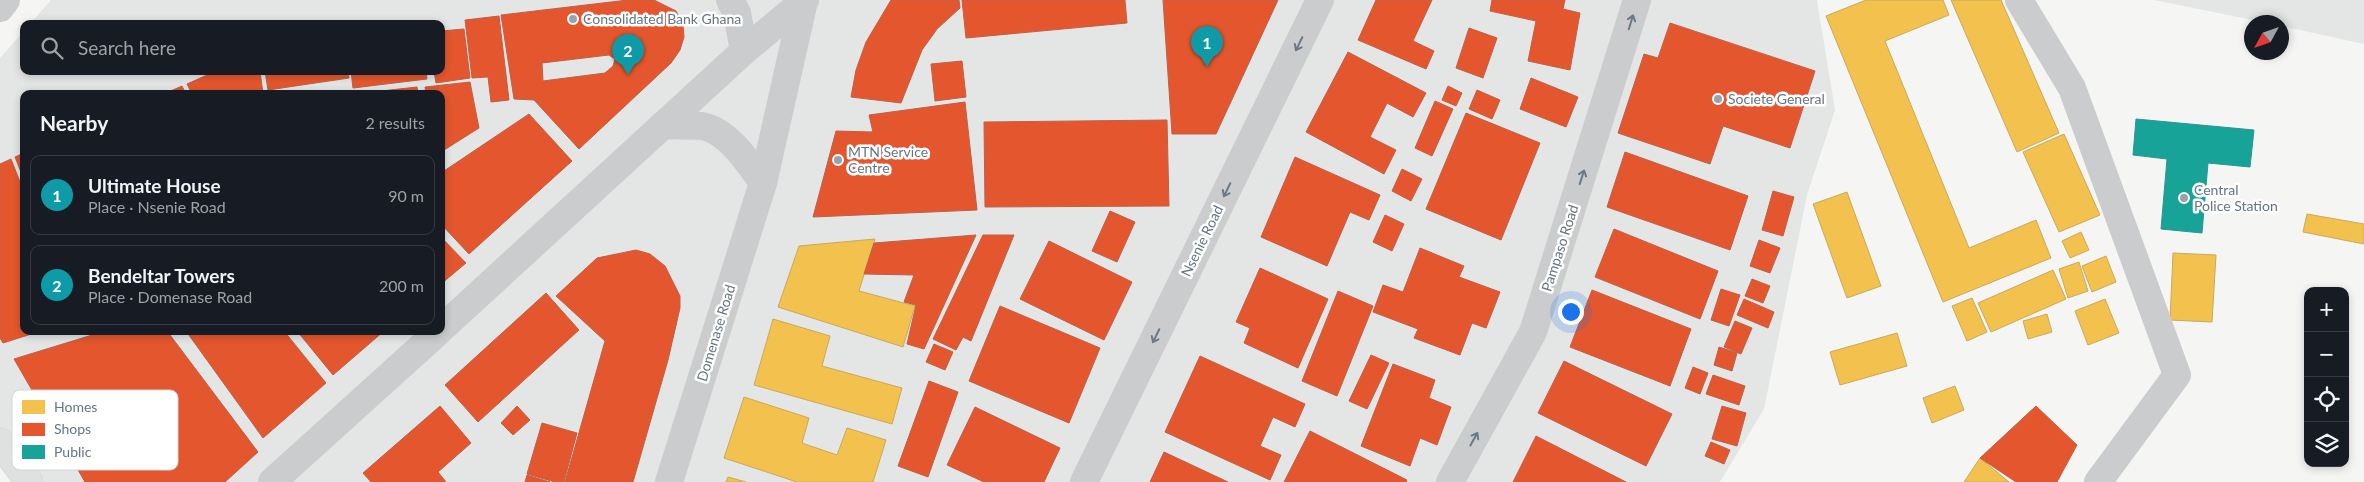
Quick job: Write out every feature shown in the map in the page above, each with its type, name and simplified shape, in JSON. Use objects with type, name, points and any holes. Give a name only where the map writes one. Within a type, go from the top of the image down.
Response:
[{"type":"main road","points":[[0,442],[12,459]]},
{"type":"main road","points":[[20,470],[29,482]]},
{"type":"street","points":[[0,8],[6,0]]},
{"type":"street","points":[[730,0],[737,13],[744,51]]},
{"type":"street","points":[[445,325],[744,51],[804,0]]},
{"type":"street","name":"Domenase Road","points":[[669,482],[764,183],[804,0]]},
{"type":"street","name":"Nsenie Road","points":[[1084,482],[1320,0]]},
{"type":"street","name":"Pampaso Road","points":[[1450,482],[1533,332],[1637,0]]},
{"type":"street","points":[[2019,0],[2072,88],[2177,375],[2098,482]]},
{"type":"street","points":[[663,125],[704,126],[721,136],[742,155],[764,183]]},
{"type":"street","points":[[272,482],[434,335]]},
{"type":"shaded area","points":[[51,0],[1817,0],[1835,110],[1807,195],[1764,409],[1720,482],[39,482],[30,470],[178,470],[178,390],[12,390],[12,447],[0,431],[0,58],[20,36],[20,75],[445,75],[445,20],[34,20]]},
{"type":"shaded area","points":[[2154,0],[2364,0],[2364,44],[2289,28],[2289,15],[2244,15],[2244,18]]},
{"type":"building: Homes","points":[[1866,0],[1943,0],[1949,15],[1885,41],[1969,248],[2036,220],[2051,258],[1943,302],[1826,16]]},
{"type":"building: Homes","points":[[1951,0],[2001,0],[2059,133],[2017,152]]},
{"type":"building: Homes","points":[[2064,134],[2100,215],[2059,232],[2023,152]]},
{"type":"building: Homes","points":[[1847,192],[1881,286],[1847,298],[1813,204]]},
{"type":"building: Homes","points":[[2307,214],[2364,224],[2364,244],[2303,232]]},
{"type":"building: Homes","points":[[2081,232],[2089,250],[2070,258],[2062,241]]},
{"type":"building: Homes","points":[[875,239],[859,291],[915,306],[903,347],[778,307],[799,246]]},
{"type":"building: Homes","points":[[2173,253],[2216,255],[2212,322],[2170,320]]},
{"type":"building: Homes","points":[[2106,256],[2116,282],[2092,292],[2082,266]]},
{"type":"building: Homes","points":[[2079,262],[2088,291],[2068,298],[2059,269]]},
{"type":"building: Homes","points":[[2053,270],[2066,299],[1991,332],[1978,303]]},
{"type":"building: Homes","points":[[1972,298],[1987,332],[1967,341],[1952,306]]},
{"type":"building: Homes","points":[[2105,299],[2119,333],[2088,345],[2075,311]]},
{"type":"building: Homes","points":[[2047,314],[2052,332],[2028,339],[2023,321]]},
{"type":"building: Homes","points":[[773,319],[830,336],[822,366],[902,388],[892,424],[754,385]]},
{"type":"building: Homes","points":[[1897,333],[1907,366],[1840,385],[1830,352]]},
{"type":"building: Homes","points":[[1955,386],[1964,410],[1932,423],[1923,398]]},
{"type":"building: Homes","points":[[744,397],[809,418],[802,443],[837,455],[847,428],[886,440],[873,482],[797,482],[724,458]]},
{"type":"building: Homes","points":[[1980,458],[2009,482],[1964,482]]},
{"type":"building: Homes","points":[[728,477],[746,482],[726,482]]},
{"type":"building: Shops","points":[[628,0],[654,0],[676,11],[683,25],[684,37],[680,50],[671,63],[579,149],[534,100],[514,99],[501,15]],"holes":[[[609,55],[615,59],[613,66],[605,73],[543,81],[542,63]]]},
{"type":"building: Shops","points":[[891,0],[959,0],[960,8],[937,29],[922,50],[901,103],[851,97],[856,70],[866,42]]},
{"type":"building: Shops","points":[[962,0],[1125,0],[1127,23],[966,38]]},
{"type":"building: Shops","points":[[1163,0],[1278,0],[1216,134],[1172,134]]},
{"type":"building: Shops","points":[[1376,0],[1432,0],[1413,41],[1434,51],[1426,69],[1358,40]]},
{"type":"building: Shops","points":[[1492,0],[1565,0],[1563,9],[1580,13],[1570,70],[1528,61],[1536,21],[1490,11]]},
{"type":"building: Shops","points":[[499,16],[509,100],[491,102],[488,77],[472,78],[465,20]]},
{"type":"building: Shops","name":"Societe General","points":[[1670,23],[1815,71],[1790,148],[1723,126],[1710,164],[1618,133],[1644,54],[1658,58]]},
{"type":"building: Shops","points":[[1469,28],[1497,38],[1483,78],[1456,68]]},
{"type":"building: Shops","points":[[464,29],[470,78],[436,83],[435,75],[445,75],[445,31]]},
{"type":"building: Shops","points":[[1348,52],[1426,93],[1413,117],[1387,103],[1370,137],[1396,150],[1384,174],[1306,132]]},
{"type":"building: Shops","points":[[962,61],[966,97],[935,101],[931,64]]},
{"type":"building: Shops","points":[[207,75],[261,75],[262,90],[190,90],[187,84]]},
{"type":"building: Shops","points":[[266,75],[349,75],[349,78],[268,90]]},
{"type":"building: Shops","points":[[351,75],[426,75],[427,79],[353,88]]},
{"type":"building: Shops","points":[[1531,78],[1578,97],[1566,127],[1520,109]]},
{"type":"building: Shops","points":[[470,82],[479,128],[445,149],[445,90],[425,90],[425,87]]},
{"type":"building: Shops","points":[[182,86],[184,90],[173,90]]},
{"type":"building: Shops","points":[[1448,86],[1462,93],[1456,106],[1442,100]]},
{"type":"building: Shops","points":[[417,87],[417,90],[390,90]]},
{"type":"building: Shops","points":[[1477,90],[1500,100],[1492,119],[1469,109]]},
{"type":"building: Shops","points":[[1435,101],[1453,109],[1432,156],[1415,148]]},
{"type":"building: Shops","points":[[965,102],[977,210],[813,217],[836,131],[873,132],[869,115]]},
{"type":"building: Shops","points":[[1466,113],[1540,143],[1501,240],[1426,209]]},
{"type":"building: Shops","points":[[529,114],[572,161],[469,254],[445,228],[445,170]]},
{"type":"building: Shops","points":[[1167,120],[1169,206],[985,207],[984,122]]},
{"type":"building: Shops","points":[[1625,152],[1748,196],[1730,250],[1607,207]]},
{"type":"building: Shops","points":[[20,155],[20,170],[15,157]]},
{"type":"building: Shops","points":[[1295,157],[1380,195],[1369,220],[1350,212],[1327,266],[1261,237]]},
{"type":"building: Shops","points":[[11,159],[20,182],[20,335],[28,335],[3,343],[0,338],[0,164]]},
{"type":"building: Shops","points":[[1402,169],[1422,179],[1411,201],[1392,191]]},
{"type":"building: Shops","points":[[1773,191],[1794,197],[1783,236],[1762,230]]},
{"type":"building: Shops","points":[[1110,211],[1135,222],[1117,262],[1092,251]]},
{"type":"building: Shops","points":[[1385,215],[1404,224],[1392,251],[1373,242]]},
{"type":"building: Shops","points":[[1614,229],[1718,271],[1700,319],[1595,277]]},
{"type":"building: Shops","points":[[976,235],[924,349],[907,344],[916,305],[904,302],[914,275],[864,274],[874,243]]},
{"type":"building: Shops","points":[[983,235],[1014,235],[971,341],[963,337],[956,350],[933,339]]},
{"type":"building: Shops","points":[[1759,240],[1780,248],[1770,273],[1750,266]]},
{"type":"building: Shops","points":[[445,241],[466,263],[445,281]]},
{"type":"building: Shops","points":[[1049,241],[1132,282],[1104,340],[1020,299]]},
{"type":"building: Shops","points":[[1420,248],[1464,266],[1459,277],[1500,292],[1486,328],[1472,323],[1460,355],[1414,338],[1418,329],[1373,312],[1383,285],[1403,292]]},
{"type":"building: Shops","points":[[636,250],[650,254],[665,266],[680,296],[680,308],[668,360],[633,482],[565,482],[605,341],[556,296],[597,258]]},
{"type":"building: Shops","points":[[1260,268],[1328,299],[1298,368],[1244,343],[1250,328],[1236,322]]},
{"type":"building: Shops","points":[[1752,279],[1770,286],[1763,303],[1745,296]]},
{"type":"building: Shops","points":[[1721,289],[1740,295],[1729,326],[1711,320]]},
{"type":"building: Shops","points":[[1592,290],[1691,329],[1670,386],[1570,347]]},
{"type":"building: Shops","points":[[1338,291],[1373,306],[1337,396],[1302,381]]},
{"type":"building: Shops","points":[[546,293],[579,330],[478,422],[445,385]]},
{"type":"building: Shops","points":[[1744,299],[1774,312],[1768,328],[1737,315]]},
{"type":"building: Shops","points":[[1000,306],[1100,348],[1069,423],[969,381]]},
{"type":"building: Shops","points":[[1735,321],[1752,328],[1741,354],[1724,347]]},
{"type":"building: Shops","points":[[92,335],[170,335],[258,452],[225,482],[85,482],[78,470],[178,470],[178,390],[32,390],[14,359]]},
{"type":"building: Shops","points":[[189,335],[287,335],[326,383],[263,438]]},
{"type":"building: Shops","points":[[300,335],[379,335],[333,375]]},
{"type":"building: Shops","points":[[934,344],[953,352],[945,370],[926,362]]},
{"type":"building: Shops","points":[[1719,347],[1737,353],[1732,371],[1714,365]]},
{"type":"building: Shops","points":[[1371,355],[1389,363],[1367,409],[1349,401]]},
{"type":"building: Shops","points":[[1200,356],[1305,404],[1295,427],[1273,417],[1260,446],[1281,455],[1270,480],[1165,432]]},
{"type":"building: Shops","points":[[1564,361],[1672,414],[1646,466],[1538,413]]},
{"type":"building: Shops","points":[[1393,364],[1435,380],[1429,398],[1451,407],[1437,445],[1420,438],[1410,466],[1361,446]]},
{"type":"building: Shops","points":[[1693,367],[1708,373],[1700,394],[1685,388]]},
{"type":"building: Shops","points":[[1713,375],[1745,386],[1739,405],[1706,394]]},
{"type":"building: Shops","points":[[929,381],[958,392],[928,477],[898,466]]},
{"type":"building: Shops","points":[[440,406],[471,443],[438,472],[446,482],[371,482],[363,473]]},
{"type":"building: Shops","points":[[517,406],[530,420],[513,435],[501,423]]},
{"type":"building: Shops","points":[[1722,406],[1746,413],[1737,446],[1712,439]]},
{"type":"building: Shops","points":[[2036,406],[2077,445],[2057,482],[2016,482],[1980,458]]},
{"type":"building: Shops","points":[[975,407],[1060,448],[1044,482],[984,482],[947,465]]},
{"type":"building: Shops","points":[[542,423],[577,433],[564,482],[555,482],[527,474]]},
{"type":"building: Shops","points":[[1310,431],[1407,480],[1406,482],[1284,482]]},
{"type":"building: Shops","points":[[1536,436],[1626,482],[1513,482]]},
{"type":"building: Shops","points":[[1711,442],[1730,450],[1724,464],[1705,456]]},
{"type":"building: Shops","points":[[1164,452],[1228,482],[1150,482]]},
{"type":"building: Shops","points":[[527,475],[550,482],[525,482]]},
{"type":"building: Public","name":"Central Police Station","points":[[2136,119],[2254,130],[2250,167],[2208,163],[2202,233],[2161,229],[2167,159],[2133,155]]},
{"type":"place","name":"Consolidated Bank Ghana","points":[[573,19]]},
{"type":"place","name":"Ultimate House","points":[[1207,67]]},
{"type":"place","name":"Bendeltar Towers","points":[[628,75]]},
{"type":"place","name":"Societe General","points":[[1718,99]]},
{"type":"place","name":"MTN Service Centre","points":[[838,160]]},
{"type":"place","name":"Central Police Station","points":[[2184,198]]}]
